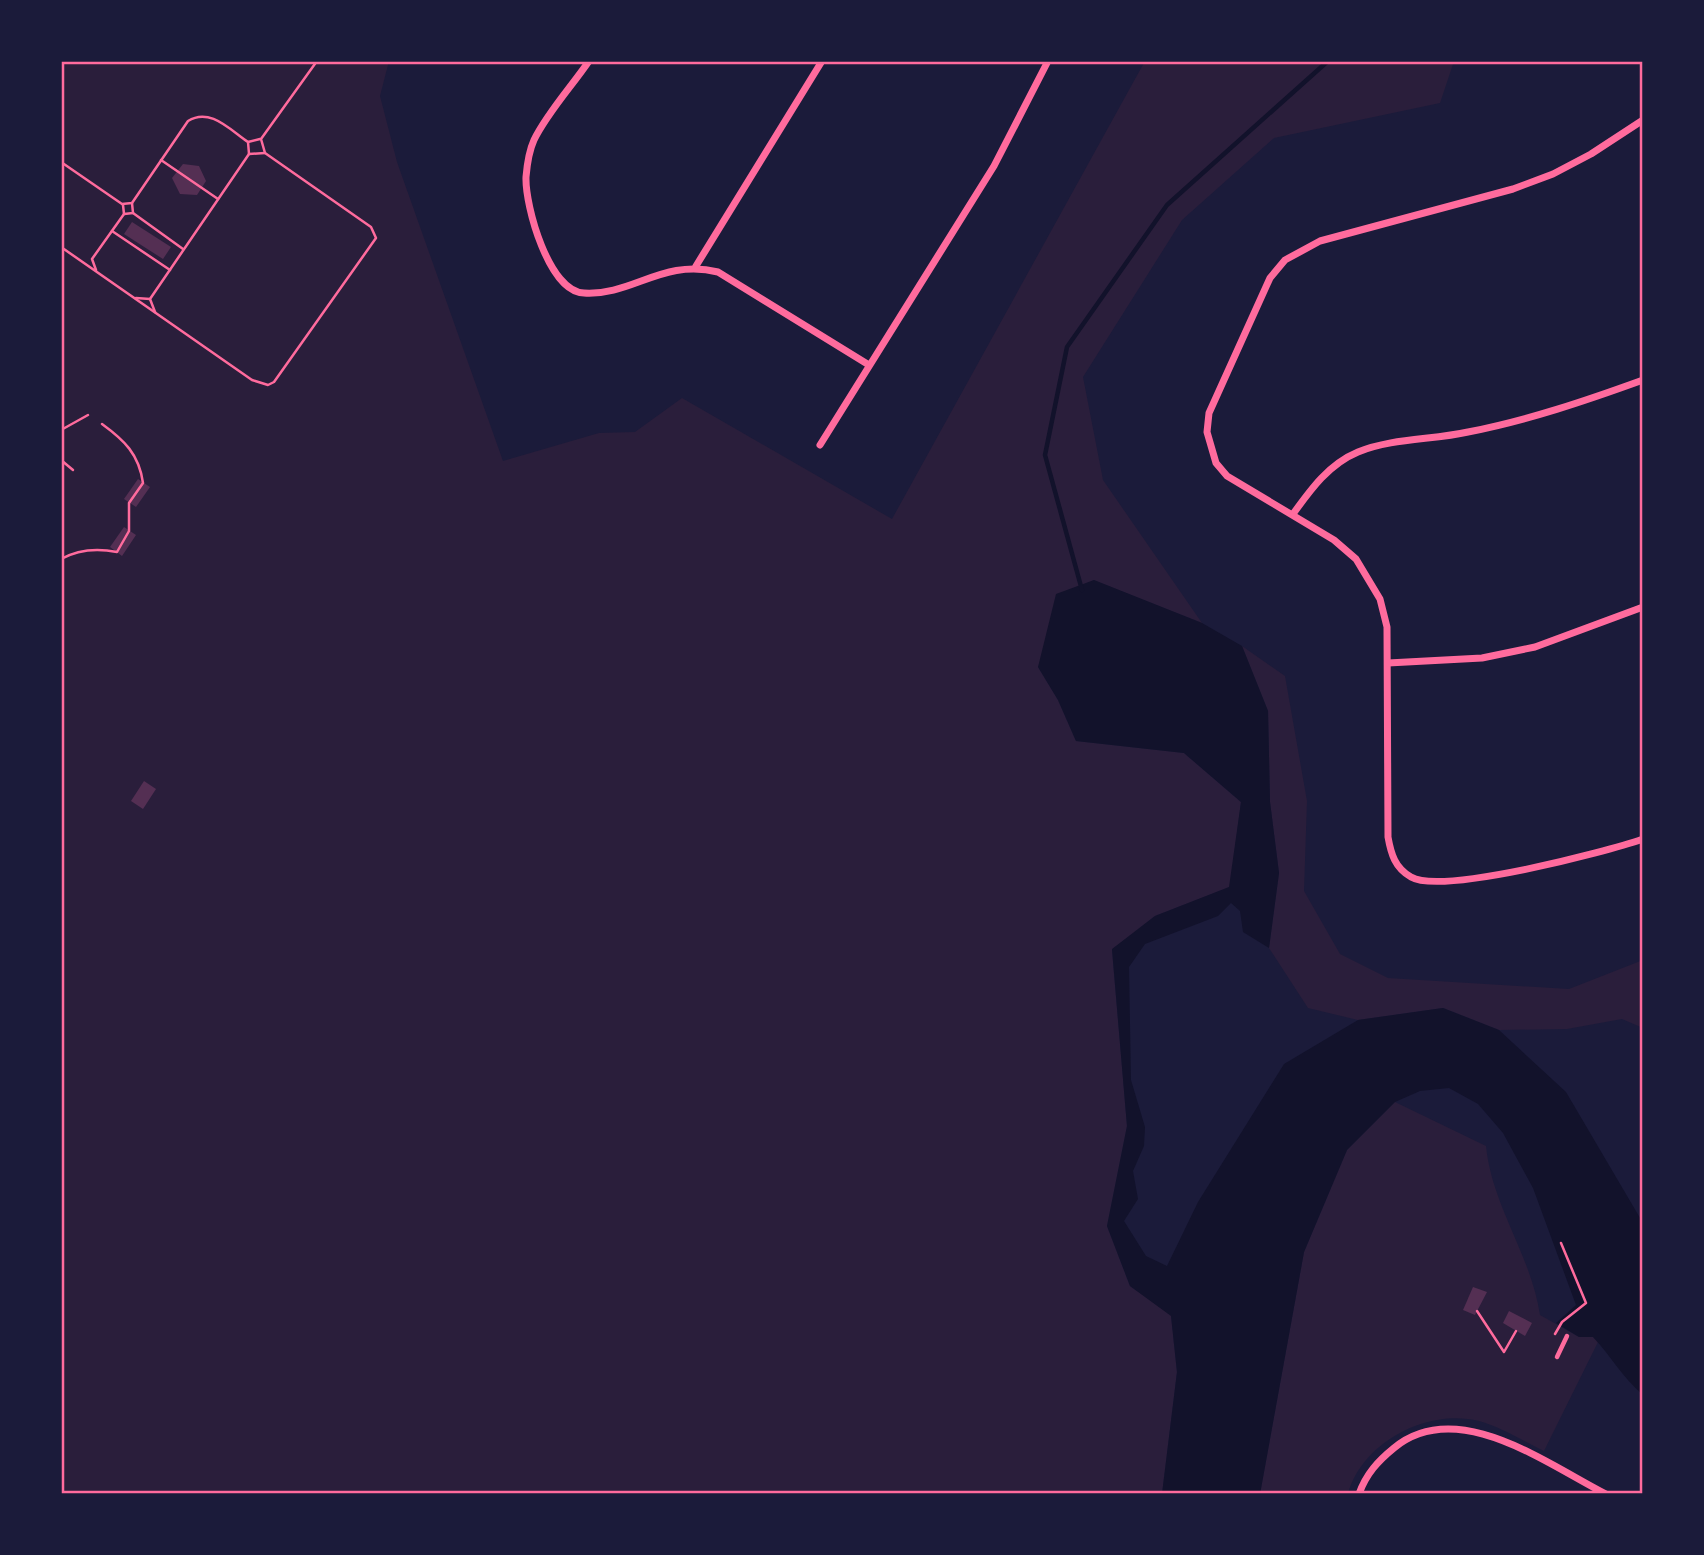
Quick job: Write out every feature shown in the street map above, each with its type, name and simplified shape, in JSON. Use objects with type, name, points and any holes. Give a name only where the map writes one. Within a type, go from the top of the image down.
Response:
[{"type":"street","points":[[589,61],[535,140],[526,178],[528,198],[550,265],[569,289],[582,294],[602,292],[665,271],[696,267],[718,272],[869,365]]},
{"type":"street","points":[[696,267],[822,61]]},
{"type":"street","points":[[820,445],[994,166],[1048,61]]},
{"type":"street","points":[[1643,120],[1591,154],[1513,189],[1320,241],[1285,260],[1270,278],[1209,413],[1207,432],[1210,450],[1227,476],[1334,540],[1356,559],[1380,599],[1387,627],[1388,837],[1391,854],[1399,868],[1412,878],[1439,882],[1524,869],[1643,839]]},
{"type":"street","points":[[1293,514],[1314,485],[1338,463],[1358,452],[1381,445],[1511,424],[1570,407],[1643,380]]},
{"type":"street","points":[[1388,663],[1482,658],[1535,647],[1643,607]]},
{"type":"street","points":[[1359,1494],[1370,1470],[1400,1443],[1421,1433],[1443,1428],[1486,1433],[1606,1494]]},
{"type":"lane","points":[[1557,1357],[1567,1336]]},
{"type":"path","points":[[133,213],[132,203],[188,121],[200,115],[212,117],[248,142],[261,139],[317,61]]},
{"type":"path","points":[[261,139],[265,153]]},
{"type":"path","points":[[150,299],[249,154],[248,142]]},
{"type":"path","points":[[61,247],[252,380],[268,385],[274,382],[374,242],[375,233],[371,227],[265,153],[249,154]]},
{"type":"path","points":[[161,160],[218,199]]},
{"type":"path","points":[[61,162],[122,204],[132,203]]},
{"type":"path","points":[[92,259],[124,214],[122,204]]},
{"type":"path","points":[[124,214],[133,213],[183,250]]},
{"type":"path","points":[[112,232],[170,270]]},
{"type":"path","points":[[79,259],[92,259]]},
{"type":"path","points":[[92,259],[97,271]]},
{"type":"path","points":[[135,298],[150,299]]},
{"type":"path","points":[[150,299],[156,313]]},
{"type":"path","points":[[61,430],[88,415]]},
{"type":"path","points":[[61,559],[74,552],[102,549],[117,552],[129,531],[130,503],[143,483],[141,468],[132,450],[102,424]]},
{"type":"path","points":[[61,460],[73,470]]},
{"type":"path","points":[[1555,1334],[1562,1322],[1586,1303],[1561,1243]]},
{"type":"path","points":[[1477,1311],[1504,1352],[1516,1331]]},
{"type":"shaded area","points":[[61,61],[389,61],[380,96],[397,162],[503,461],[599,433],[635,432],[682,398],[892,519],[1145,61],[1454,61],[1440,103],[1274,138],[1182,220],[1083,377],[1103,480],[1202,623],[1093,580],[1038,667],[1058,700],[1076,741],[1184,753],[1241,802],[1230,887],[1155,916],[1112,950],[1127,1126],[1107,1226],[1130,1286],[1171,1315],[1177,1372],[1162,1494],[61,1494]]},
{"type":"shaded area","points":[[1094,580],[1202,623],[1242,646],[1268,711],[1270,802],[1279,873],[1269,948],[1243,932],[1240,911],[1231,903],[1218,916],[1145,944],[1129,967],[1131,1080],[1145,1127],[1144,1146],[1133,1171],[1138,1199],[1124,1221],[1146,1256],[1167,1266],[1198,1202],[1284,1064],[1358,1020],[1443,1008],[1499,1030],[1566,1092],[1643,1223],[1643,1395],[1593,1337],[1579,1337],[1556,1323],[1576,1305],[1533,1188],[1503,1133],[1478,1104],[1449,1088],[1420,1091],[1395,1102],[1347,1150],[1304,1252],[1260,1494],[1162,1494],[1177,1372],[1171,1316],[1130,1286],[1107,1226],[1127,1126],[1112,949],[1155,916],[1229,887],[1241,802],[1184,753],[1076,741],[1058,700],[1038,667],[1056,594]]},
{"type":"shaded area","points":[[1242,646],[1285,676],[1307,801],[1304,891],[1340,954],[1388,978],[1569,989],[1643,960],[1643,1028],[1622,1019],[1567,1029],[1499,1030],[1443,1008],[1358,1020],[1308,1008],[1269,948],[1279,873],[1270,802],[1268,711]]},
{"type":"shaded area","points":[[1395,1102],[1486,1146],[1496,1189],[1529,1272],[1540,1315],[1579,1337],[1593,1337],[1598,1342],[1544,1451],[1504,1430],[1479,1421],[1459,1418],[1439,1420],[1400,1433],[1382,1445],[1367,1459],[1348,1494],[1260,1494],[1304,1252],[1347,1150]]},
{"type":"building","points":[[183,164],[199,166],[206,181],[197,195],[180,194],[172,178]]},
{"type":"building","points":[[132,222],[171,247],[163,259],[124,234]]},
{"type":"building","points":[[138,479],[150,487],[136,507],[124,499]]},
{"type":"building","points":[[124,527],[136,535],[122,556],[110,547]]},
{"type":"building","points":[[144,781],[156,789],[143,809],[131,801]]},
{"type":"building","points":[[1473,1287],[1487,1292],[1475,1315],[1463,1310]]},
{"type":"building","points":[[1509,1311],[1532,1323],[1525,1336],[1503,1323]]},
{"type":"waterway","points":[[1082,590],[1045,455],[1067,347],[1167,205],[1328,61]]}]
